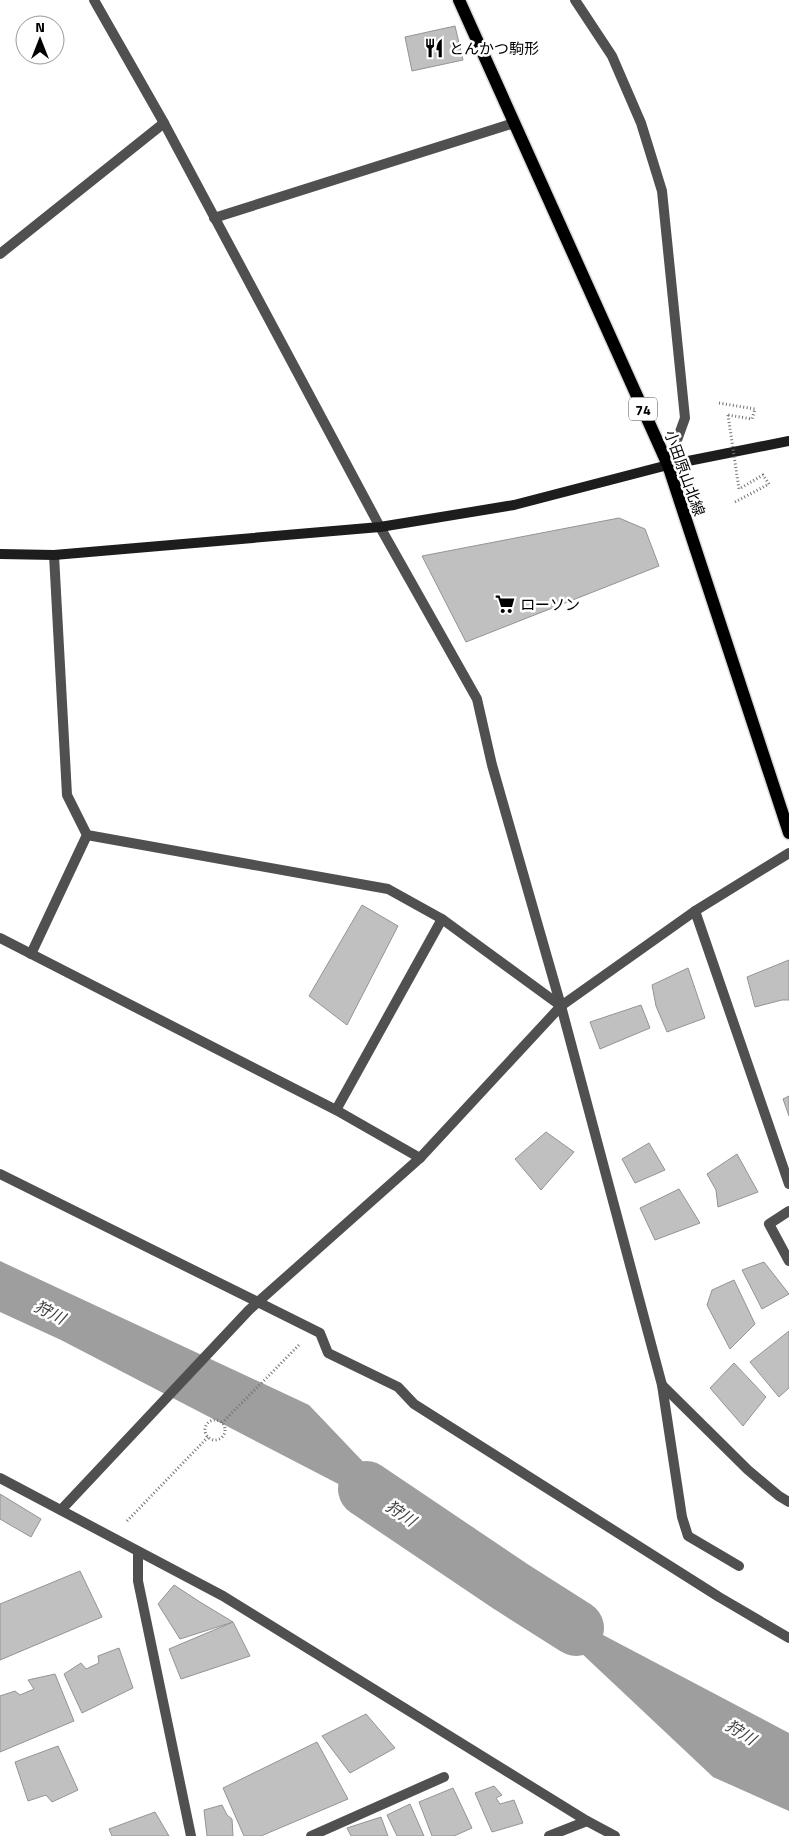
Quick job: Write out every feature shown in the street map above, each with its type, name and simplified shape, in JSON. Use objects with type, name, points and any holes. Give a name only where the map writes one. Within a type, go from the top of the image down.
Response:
[{"type":"main road","name":"小田原山北線","points":[[459,0],[668,465],[789,833]]},
{"type":"street","points":[[94,0],[164,123],[380,526],[477,699],[492,765],[561,1006],[662,1385],[682,1517],[688,1536],[739,1566]]},
{"type":"street","points":[[575,0],[612,56],[641,123],[662,191],[685,418],[668,465]]},
{"type":"street","points":[[0,254],[164,123]]},
{"type":"street","points":[[214,218],[514,123]]},
{"type":"street","points":[[0,554],[54,555],[380,526],[514,505],[668,465],[789,441]]},
{"type":"street","points":[[54,555],[67,795],[87,835]]},
{"type":"street","points":[[87,835],[388,889],[442,920],[561,1006]]},
{"type":"street","points":[[31,954],[87,835]]},
{"type":"street","points":[[61,1510],[249,1310],[420,1158],[561,1006],[695,910],[789,853]]},
{"type":"street","points":[[695,910],[789,1184]]},
{"type":"street","points":[[336,1110],[442,920]]},
{"type":"street","points":[[0,938],[336,1110],[420,1158]]},
{"type":"street","points":[[0,1174],[320,1333],[328,1353],[398,1387],[414,1404],[719,1597],[789,1638]]},
{"type":"street","points":[[789,1211],[769,1224],[789,1261]]},
{"type":"street","points":[[662,1385],[748,1470],[789,1502]]},
{"type":"street","points":[[0,1478],[222,1596],[587,1821],[615,1836]]},
{"type":"street","points":[[138,1552],[138,1581],[191,1836]]},
{"type":"street","points":[[311,1836],[444,1777]]},
{"type":"street","points":[[548,1836],[587,1821]]},
{"type":"path","points":[[719,403],[755,409],[752,419],[728,416],[739,489],[763,475],[769,484],[735,502]]},
{"type":"path","points":[[222,1423],[314,1330]]},
{"type":"path","points":[[216,1420],[222,1423],[225,1428],[222,1437],[217,1440],[208,1437],[206,1428],[210,1422],[216,1420]]},
{"type":"path","points":[[111,1537],[208,1437]]},
{"type":"water","points":[[0,1261],[309,1405],[429,1531],[61,1340],[0,1312]]},
{"type":"water","points":[[510,1586],[789,1733],[789,1811],[713,1777]]},
{"type":"building","name":"とんかつ駒形","points":[[455,26],[463,60],[412,71],[405,37]]},
{"type":"building","name":"ローソン","points":[[619,518],[645,529],[659,566],[466,642],[422,556]]},
{"type":"building","points":[[362,905],[398,926],[347,1025],[309,996]]},
{"type":"building","points":[[789,960],[789,1000],[755,1007],[747,977]]},
{"type":"building","points":[[688,968],[705,1018],[667,1032],[656,1006],[652,985]]},
{"type":"building","points":[[641,1005],[650,1028],[600,1049],[590,1022]]},
{"type":"building","points":[[789,1096],[789,1116],[783,1099]]},
{"type":"building","points":[[546,1132],[574,1152],[541,1190],[515,1159]]},
{"type":"building","points":[[649,1143],[665,1170],[635,1183],[622,1159]]},
{"type":"building","points":[[737,1154],[758,1192],[718,1207],[716,1190],[707,1174]]},
{"type":"building","points":[[679,1189],[700,1223],[655,1240],[640,1208]]},
{"type":"building","points":[[764,1262],[789,1294],[762,1309],[742,1270]]},
{"type":"building","points":[[734,1280],[755,1324],[730,1349],[707,1305],[712,1290]]},
{"type":"building","points":[[789,1331],[789,1388],[779,1397],[750,1362]]},
{"type":"building","points":[[734,1363],[766,1397],[743,1426],[710,1388]]},
{"type":"building","points":[[0,1494],[41,1519],[31,1537],[0,1519]]},
{"type":"building","points":[[80,1571],[102,1617],[0,1660],[0,1604]]},
{"type":"building","points":[[174,1585],[233,1622],[180,1639],[158,1604]]},
{"type":"building","points":[[233,1622],[250,1656],[181,1679],[169,1649]]},
{"type":"building","points":[[119,1648],[133,1688],[82,1713],[64,1674],[81,1663],[86,1669],[99,1663],[98,1656]]},
{"type":"building","points":[[55,1674],[74,1721],[0,1752],[0,1696],[15,1691],[20,1695],[34,1689],[28,1680]]},
{"type":"building","points":[[366,1714],[395,1748],[350,1773],[322,1736]]},
{"type":"building","points":[[317,1742],[348,1799],[261,1836],[244,1836],[223,1788]]},
{"type":"building","points":[[58,1746],[78,1790],[52,1802],[46,1795],[28,1801],[15,1762]]},
{"type":"building","points":[[494,1786],[502,1795],[496,1798],[500,1804],[514,1800],[523,1823],[492,1832],[475,1793]]},
{"type":"building","points":[[453,1788],[472,1828],[454,1836],[432,1836],[419,1802]]},
{"type":"building","points":[[410,1804],[424,1836],[397,1836],[387,1815]]},
{"type":"building","points":[[222,1805],[227,1815],[232,1819],[233,1836],[207,1836],[204,1810]]},
{"type":"building","points":[[155,1812],[169,1836],[112,1836],[109,1829]]},
{"type":"building","points":[[381,1817],[388,1836],[351,1836],[347,1828]]},
{"type":"waterway","name":"狩川","points":[[366,1489],[576,1628]]},
{"type":"place","name":"とんかつ駒形","points":[[434,48]]},
{"type":"place","name":"ローソン","points":[[505,604]]}]
